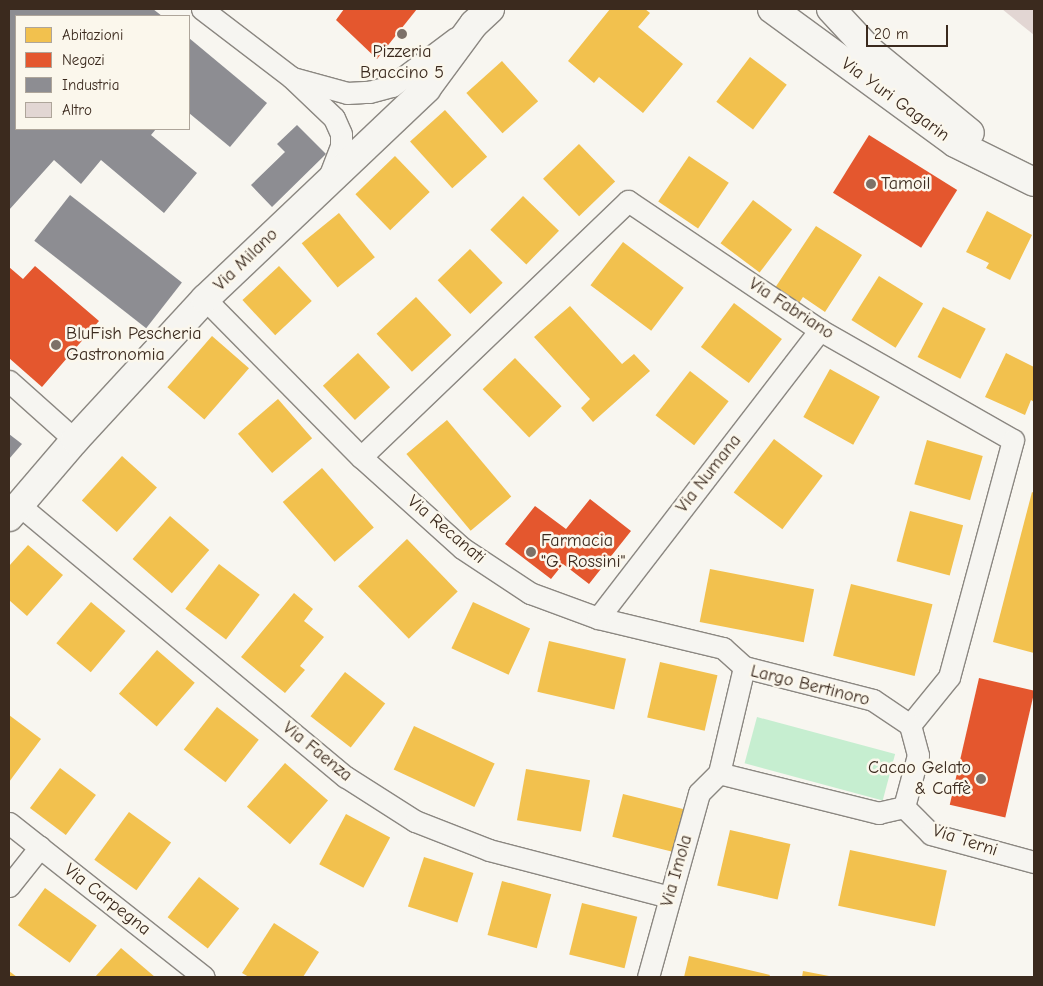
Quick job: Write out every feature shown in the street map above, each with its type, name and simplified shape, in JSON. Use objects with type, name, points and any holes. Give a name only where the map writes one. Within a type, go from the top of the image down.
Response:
[{"type":"street","points":[[202,9],[291,77],[334,118],[341,134],[339,158],[327,182]]},
{"type":"street","name":"Via Yuri Gagarin","points":[[772,9],[955,143],[1030,179]]},
{"type":"street","name":"Via Yuri Gagarin","points":[[831,9],[870,51],[1030,179]]},
{"type":"street","points":[[291,77],[347,93],[392,86],[482,16]]},
{"type":"street","name":"Via Milano","points":[[14,511],[75,440],[205,300],[426,89],[482,16]]},
{"type":"street","name":"Via Fabriano","points":[[361,457],[628,201],[820,330],[1013,440],[949,678],[910,725]]},
{"type":"street","name":"Via Recanati","points":[[205,300],[361,457],[462,548],[530,593],[598,618],[723,648],[744,667]]},
{"type":"street","name":"Via Numana","points":[[598,618],[820,330]]},
{"type":"street","points":[[9,381],[75,440]]},
{"type":"street","name":"Via Faenza","points":[[14,511],[346,777],[415,821],[489,850],[670,897]]},
{"type":"street","name":"Largo Bertinoro","points":[[719,772],[744,667],[873,700],[910,725]]},
{"type":"street","points":[[719,772],[880,813],[904,807],[918,755],[910,725]]},
{"type":"street","name":"Via Imola","points":[[648,977],[699,794],[719,772]]},
{"type":"street","name":"Via Terni","points":[[904,807],[931,834],[1034,862]]},
{"type":"street","name":"Via Carpegna","points":[[9,823],[204,977]]},
{"type":"street","points":[[9,886],[40,847]]},
{"type":"green space","points":[[757,717],[895,754],[883,800],[745,763]]},
{"type":"building: Abitazioni","points":[[610,9],[645,9],[650,13],[638,27],[683,64],[643,113],[599,77],[594,83],[568,61]]},
{"type":"building: Abitazioni","points":[[750,57],[787,85],[753,129],[716,102]]},
{"type":"building: Abitazioni","points":[[502,61],[538,101],[502,133],[466,93]]},
{"type":"building: Abitazioni","points":[[445,110],[487,157],[452,188],[410,141]]},
{"type":"building: Abitazioni","points":[[579,144],[615,181],[579,216],[543,179]]},
{"type":"building: Abitazioni","points":[[395,156],[430,192],[390,230],[355,194]]},
{"type":"building: Abitazioni","points":[[689,156],[729,183],[698,228],[658,202]]},
{"type":"building: Abitazioni","points":[[523,196],[559,231],[526,265],[490,230]]},
{"type":"building: Abitazioni","points":[[753,200],[792,229],[760,273],[721,243]]},
{"type":"building: Abitazioni","points":[[987,211],[1032,235],[1010,280],[986,268],[989,263],[966,252]]},
{"type":"building: Abitazioni","points":[[339,213],[375,257],[338,288],[302,243]]},
{"type":"building: Abitazioni","points":[[816,226],[862,255],[825,312],[803,297],[797,306],[773,291]]},
{"type":"building: Abitazioni","points":[[623,242],[684,288],[651,331],[591,285]]},
{"type":"building: Abitazioni","points":[[470,249],[503,283],[470,314],[438,280]]},
{"type":"building: Abitazioni","points":[[279,266],[312,301],[275,335],[242,300]]},
{"type":"building: Abitazioni","points":[[879,276],[923,304],[896,348],[851,320]]},
{"type":"building: Abitazioni","points":[[416,297],[451,335],[412,372],[377,334]]},
{"type":"building: Abitazioni","points":[[734,303],[782,339],[749,383],[701,347]]},
{"type":"building: Abitazioni","points":[[570,306],[622,364],[634,354],[650,371],[593,422],[581,408],[590,399],[534,337]]},
{"type":"building: Abitazioni","points":[[943,307],[986,329],[960,379],[918,357]]},
{"type":"building: Abitazioni","points":[[212,336],[249,368],[204,419],[167,387]]},
{"type":"building: Abitazioni","points":[[358,353],[390,387],[355,420],[323,386]]},
{"type":"building: Abitazioni","points":[[1006,353],[1034,367],[1034,402],[1031,400],[1025,415],[985,397]]},
{"type":"building: Abitazioni","points":[[515,358],[562,406],[529,437],[483,389]]},
{"type":"building: Abitazioni","points":[[830,369],[880,397],[853,445],[803,417]]},
{"type":"building: Abitazioni","points":[[690,371],[729,401],[694,445],[656,415]]},
{"type":"building: Abitazioni","points":[[278,399],[312,438],[272,473],[238,434]]},
{"type":"building: Abitazioni","points":[[447,420],[511,497],[471,531],[406,454]]},
{"type":"building: Abitazioni","points":[[774,439],[823,476],[782,529],[734,493]]},
{"type":"building: Abitazioni","points":[[927,440],[983,456],[970,500],[914,484]]},
{"type":"building: Abitazioni","points":[[122,456],[157,487],[117,532],[82,501]]},
{"type":"building: Abitazioni","points":[[322,468],[374,528],[335,562],[283,502]]},
{"type":"building: Abitazioni","points":[[1032,492],[1034,493],[1034,653],[993,642]]},
{"type":"building: Abitazioni","points":[[910,511],[963,525],[950,575],[897,561]]},
{"type":"building: Abitazioni","points":[[170,516],[209,550],[172,593],[133,559]]},
{"type":"building: Abitazioni","points":[[407,539],[458,592],[409,639],[358,586]]},
{"type":"building: Abitazioni","points":[[28,545],[63,575],[27,616],[9,600],[9,566]]},
{"type":"building: Abitazioni","points":[[219,564],[260,595],[226,639],[185,609]]},
{"type":"building: Abitazioni","points":[[710,569],[814,589],[804,642],[700,622]]},
{"type":"building: Abitazioni","points":[[851,584],[933,604],[915,676],[833,656]]},
{"type":"building: Abitazioni","points":[[294,593],[313,609],[304,621],[324,637],[300,666],[305,670],[285,693],[241,657]]},
{"type":"building: Abitazioni","points":[[91,602],[125,631],[91,672],[56,643]]},
{"type":"building: Abitazioni","points":[[473,602],[530,629],[509,675],[451,648]]},
{"type":"building: Abitazioni","points":[[549,641],[626,659],[614,709],[537,692]]},
{"type":"building: Abitazioni","points":[[157,650],[195,683],[157,727],[119,694]]},
{"type":"building: Abitazioni","points":[[660,662],[717,675],[705,731],[647,718]]},
{"type":"building: Abitazioni","points":[[345,672],[385,703],[351,748],[311,716]]},
{"type":"building: Abitazioni","points":[[217,707],[259,740],[226,782],[184,750]]},
{"type":"building: Abitazioni","points":[[9,715],[41,739],[9,782]]},
{"type":"building: Abitazioni","points":[[414,726],[495,764],[474,807],[394,770]]},
{"type":"building: Abitazioni","points":[[285,763],[328,800],[290,844],[247,807]]},
{"type":"building: Abitazioni","points":[[60,768],[96,795],[66,835],[30,808]]},
{"type":"building: Abitazioni","points":[[526,769],[590,780],[581,831],[517,820]]},
{"type":"building: Abitazioni","points":[[623,794],[686,810],[675,852],[612,837]]},
{"type":"building: Abitazioni","points":[[129,812],[171,843],[136,890],[94,860]]},
{"type":"building: Abitazioni","points":[[346,814],[390,837],[363,888],[319,864]]},
{"type":"building: Abitazioni","points":[[730,830],[790,844],[778,899],[717,886]]},
{"type":"building: Abitazioni","points":[[850,850],[947,871],[935,926],[838,906]]},
{"type":"building: Abitazioni","points":[[424,857],[473,873],[457,923],[408,906]]},
{"type":"building: Abitazioni","points":[[199,877],[239,908],[208,949],[168,917]]},
{"type":"building: Abitazioni","points":[[502,881],[551,894],[537,948],[488,935]]},
{"type":"building: Abitazioni","points":[[45,888],[97,926],[70,963],[18,925]]},
{"type":"building: Abitazioni","points":[[582,903],[637,917],[624,968],[569,954]]},
{"type":"building: Abitazioni","points":[[274,923],[319,952],[303,977],[249,977],[242,973]]},
{"type":"building: Abitazioni","points":[[121,948],[155,977],[95,977]]},
{"type":"building: Abitazioni","points":[[689,956],[770,975],[769,977],[684,977]]},
{"type":"building: Abitazioni","points":[[9,971],[17,977],[9,977]]},
{"type":"building: Abitazioni","points":[[803,971],[829,976],[829,977],[802,977]]},
{"type":"building: Negozi","points":[[344,9],[417,9],[377,59],[336,20]]},
{"type":"building: Negozi","points":[[869,135],[957,190],[921,248],[833,193]]},
{"type":"building: Negozi","points":[[35,266],[99,321],[42,387],[9,358],[9,267],[23,279]]},
{"type":"building: Negozi","points":[[590,499],[631,531],[589,584],[563,564],[551,579],[505,544],[535,506],[566,529]]},
{"type":"building: Negozi","points":[[979,678],[1034,691],[1005,817],[950,805]]},
{"type":"building: Industria","points":[[9,9],[153,9],[161,15],[15,15],[15,130],[155,130],[151,135],[197,173],[164,213],[101,160],[81,184],[54,160],[9,210]]},
{"type":"building: Industria","points":[[190,39],[267,103],[230,147],[190,114]]},
{"type":"building: Industria","points":[[297,125],[326,154],[272,207],[251,185],[285,152],[277,144]]},
{"type":"building: Industria","points":[[70,195],[182,282],[146,328],[34,241]]},
{"type":"building: Industria","points":[[9,434],[22,444],[9,459]]},
{"type":"building: Altro","points":[[1002,9],[1034,9],[1034,35]]},
{"type":"place","name":"Pizzeria Braccino 5","points":[[402,34]]},
{"type":"place","name":"Tamoil","points":[[871,184]]},
{"type":"place","name":"BluFish Pescheria Gastronomia","points":[[56,345]]},
{"type":"place","name":"Farmacia \"G. Rossini\"","points":[[531,552]]},
{"type":"place","name":"Cacao Gelato & Caffè","points":[[981,779]]}]
